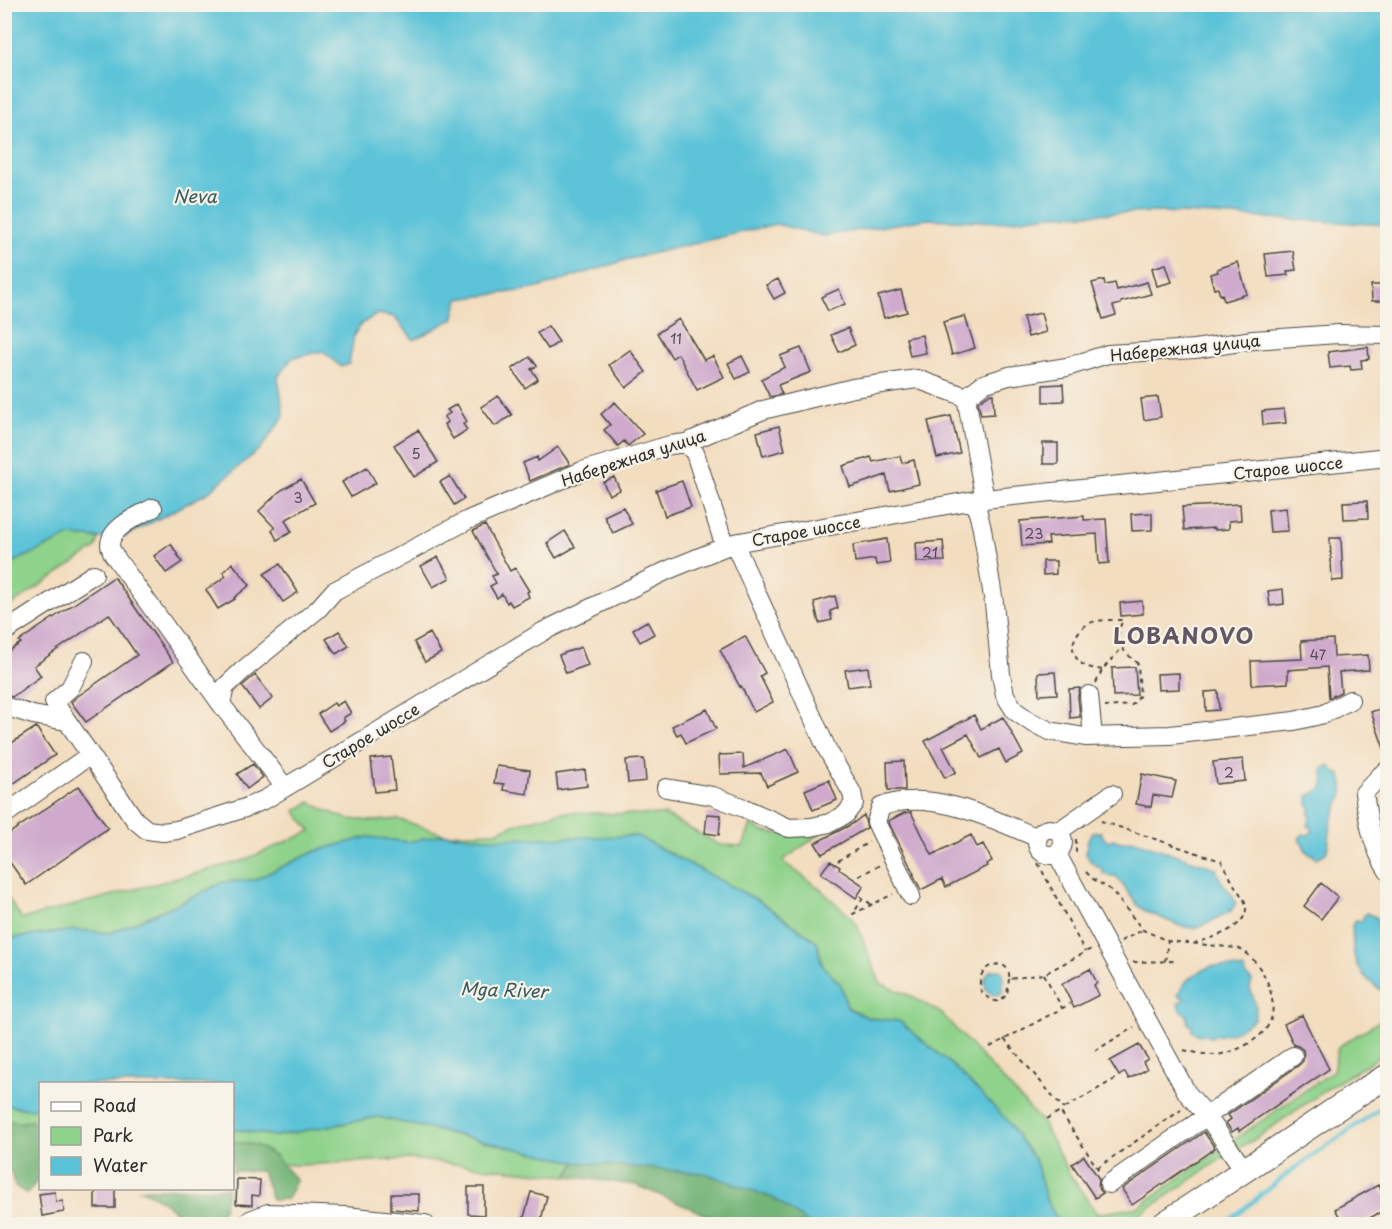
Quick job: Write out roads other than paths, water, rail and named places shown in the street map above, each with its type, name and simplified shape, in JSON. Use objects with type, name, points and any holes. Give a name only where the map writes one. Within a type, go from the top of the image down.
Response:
[{"type":"main road","points":[[1177,1221],[1244,1170],[1363,1090],[1388,1076]]},
{"type":"street","name":"Набережная улица","points":[[221,704],[225,687],[242,670],[318,609],[334,591],[468,520],[571,475],[670,445],[686,443],[763,410],[853,388],[917,378],[966,397],[983,384],[1009,376],[1067,367],[1108,354],[1195,349],[1253,340],[1338,334],[1388,335]]},
{"type":"street","points":[[966,397],[982,529],[994,603],[1001,674],[1005,695],[1015,711],[1050,731],[1085,737],[1170,735],[1294,721],[1324,714],[1350,700]]},
{"type":"street","points":[[666,788],[712,796],[789,828],[830,823],[846,814],[854,803],[852,792],[827,749],[730,545],[695,453],[686,443]]},
{"type":"street","name":"Старое шоссе","points":[[90,755],[135,820],[147,830],[164,832],[177,830],[266,799],[284,786],[544,631],[668,570],[730,545],[980,500],[1388,457]]},
{"type":"street","points":[[153,508],[114,532],[110,544],[113,554],[221,704],[284,786]]},
{"type":"street","points":[[4,632],[94,574]]},
{"type":"street","points":[[4,814],[90,755],[54,702],[70,688],[84,661]]},
{"type":"street","points":[[1090,701],[1093,737]]},
{"type":"street","points":[[4,706],[33,716],[66,721]]},
{"type":"street","points":[[1388,770],[1364,792],[1367,818],[1379,857],[1388,871]]},
{"type":"street","points":[[1059,831],[1112,794]]},
{"type":"street","points":[[909,891],[876,822],[881,807],[892,802],[924,801],[965,810],[992,818],[1038,838]]},
{"type":"street","points":[[1054,829],[1059,831],[1064,840],[1057,854],[1047,855],[1039,848],[1038,838],[1044,830],[1054,829]]},
{"type":"street","points":[[1057,854],[1099,948],[1120,970],[1187,1093],[1207,1116],[1244,1170]]},
{"type":"street","points":[[1109,1184],[1293,1056]]},
{"type":"street","points":[[248,1224],[250,1220],[268,1213],[345,1216],[425,1224]]},
{"type":"water","name":"Neva","points":[[4,5],[1387,5],[1387,225],[1161,212],[1050,215],[1000,222],[927,219],[823,236],[776,224],[629,259],[535,289],[459,299],[453,319],[414,340],[394,317],[378,314],[361,324],[354,335],[349,364],[341,367],[323,351],[292,358],[278,377],[284,416],[261,448],[207,493],[126,536],[99,538],[70,536],[5,566]]},
{"type":"water","points":[[1329,765],[1335,773],[1340,774],[1343,782],[1343,795],[1333,817],[1326,853],[1317,858],[1313,854],[1310,855],[1299,840],[1303,834],[1308,835],[1313,831],[1308,826],[1311,809],[1308,796],[1320,790],[1324,784],[1323,769]]},
{"type":"water","points":[[1094,832],[1101,832],[1108,841],[1132,840],[1216,868],[1219,878],[1236,903],[1231,911],[1200,927],[1191,928],[1180,926],[1147,912],[1138,906],[1116,876],[1103,874],[1102,868],[1088,858],[1086,853],[1088,840]]},
{"type":"water","name":"Mga River","points":[[444,834],[497,839],[637,836],[759,901],[817,942],[822,965],[841,985],[847,1008],[869,1018],[899,1021],[953,1066],[1006,1119],[1036,1162],[1046,1200],[1060,1224],[809,1224],[773,1198],[704,1173],[576,1162],[378,1117],[275,1136],[234,1129],[234,1082],[39,1082],[39,1107],[28,1109],[5,1105],[5,939],[75,930],[111,933],[223,882],[254,880],[316,851],[368,837],[408,842]]},
{"type":"water","points":[[1367,913],[1376,917],[1378,925],[1387,936],[1387,993],[1368,979],[1360,970],[1355,959],[1352,926],[1356,920],[1363,921]]},
{"type":"water","points":[[1212,966],[1245,970],[1246,975],[1252,981],[1250,988],[1256,1006],[1255,1018],[1244,1026],[1229,1033],[1209,1037],[1192,1031],[1187,1015],[1178,1004],[1184,999],[1178,994],[1192,977]]},
{"type":"water","points":[[993,970],[1000,970],[1004,975],[1003,992],[998,995],[989,992],[985,984],[985,979]]},
{"type":"waterway","points":[[1225,1224],[1292,1170],[1388,1103]]},
{"type":"district","name":"LOBANOVO","points":[[1184,634]]}]
